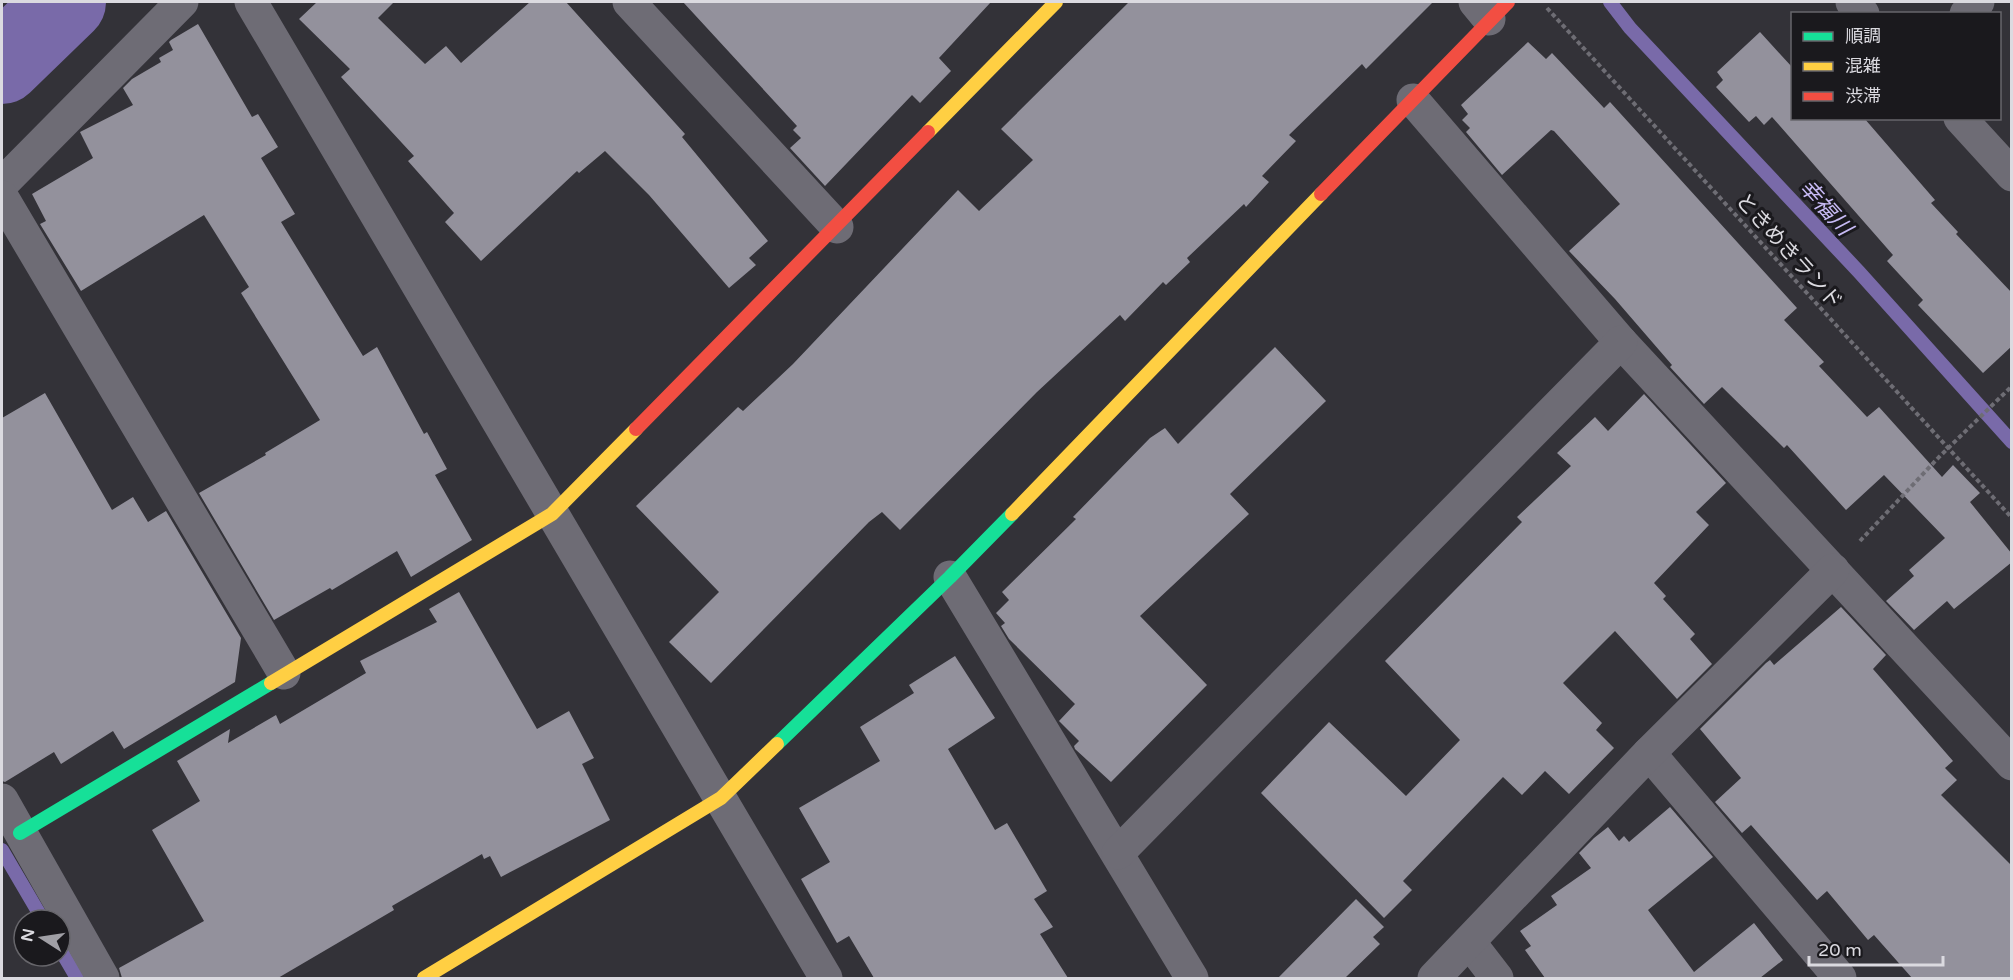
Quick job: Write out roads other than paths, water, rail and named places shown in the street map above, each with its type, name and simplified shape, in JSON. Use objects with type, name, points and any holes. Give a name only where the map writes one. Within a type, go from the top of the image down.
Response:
[{"type":"street","points":[[2,184],[182,2]]},
{"type":"street","points":[[251,2],[826,978]]},
{"type":"street","points":[[629,2],[837,227]]},
{"type":"street","points":[[21,833],[552,514],[1056,2]]},
{"type":"street","points":[[442,974],[721,798],[950,577],[1413,100],[1491,7]]},
{"type":"street","points":[[1413,100],[1622,342],[2012,764]]},
{"type":"street","points":[[1962,120],[2012,175]]},
{"type":"street","points":[[2,198],[284,673]]},
{"type":"street","points":[[1118,853],[1622,342]]},
{"type":"street","points":[[1434,978],[1470,943],[1649,753],[1833,570]]},
{"type":"street","points":[[950,577],[1192,978]]},
{"type":"street","points":[[1649,753],[1840,978]]},
{"type":"street","points":[[2,800],[103,978]]},
{"type":"street","points":[[1470,943],[1497,978]]},
{"type":"waterway","points":[[2,64],[66,2]]},
{"type":"waterway","name":"幸福川","points":[[1610,2],[1630,28],[1859,272],[2012,442]]},
{"type":"waterway","points":[[2,850],[36,908]]},
{"type":"waterway","points":[[71,968],[77,978]]}]
